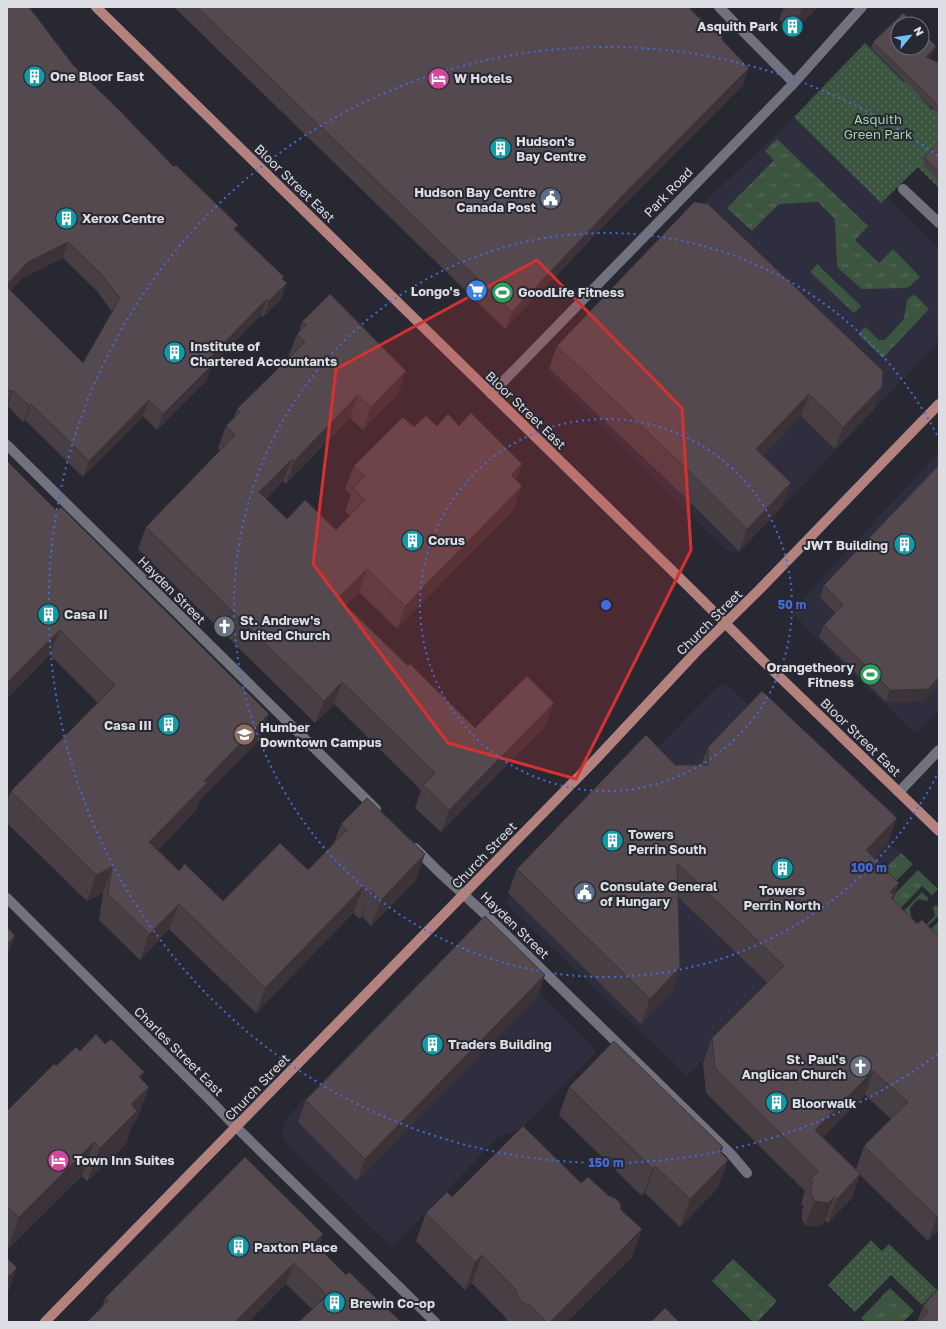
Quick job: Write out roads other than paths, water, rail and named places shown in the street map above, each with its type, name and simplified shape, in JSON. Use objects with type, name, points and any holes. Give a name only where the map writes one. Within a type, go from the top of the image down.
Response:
[{"type":"main road","name":"Bloor Street East","points":[[96,7],[757,655],[939,831]]},
{"type":"main road","name":"Church Street","points":[[45,1322],[596,760],[695,653],[726,624],[939,404]]},
{"type":"street","points":[[719,7],[794,83]]},
{"type":"street","name":"Park Road","points":[[491,394],[794,83],[862,7]]},
{"type":"street","points":[[903,189],[939,224]]},
{"type":"street","name":"Hayden Street","points":[[7,445],[383,816]]},
{"type":"street","points":[[899,792],[939,750]]},
{"type":"street","name":"Hayden Street","points":[[406,838],[438,871],[465,894],[731,1154],[747,1173]]},
{"type":"street","name":"Charles Street East","points":[[7,898],[208,1098],[236,1128],[435,1322]]},
{"type":"place","name":"Asquith Park","points":[[793,26]]},
{"type":"place","name":"One Bloor East","points":[[35,76]]},
{"type":"place","name":"W Hotels","points":[[439,78]]},
{"type":"place","name":"Hudson's Bay Centre","points":[[500,148]]},
{"type":"place","name":"Hudson Bay Centre Canada Post","points":[[551,199]]},
{"type":"place","name":"Xerox Centre","points":[[67,218]]},
{"type":"place","name":"Longo's","points":[[476,291]]},
{"type":"place","name":"GoodLife Fitness","points":[[502,292]]},
{"type":"place","name":"Institute of Chartered Accountants","points":[[175,353]]},
{"type":"place","name":"Corus","points":[[412,540]]},
{"type":"place","name":"JWT Building","points":[[904,545]]},
{"type":"place","name":"Casa II","points":[[49,614]]},
{"type":"place","name":"St. Andrew's United Church","points":[[225,627]]},
{"type":"place","name":"Orangetheory Fitness","points":[[870,674]]},
{"type":"place","name":"Casa III","points":[[168,725]]},
{"type":"place","name":"Humber Downtown Campus","points":[[245,734]]},
{"type":"place","name":"Towers Perrin South","points":[[613,841]]},
{"type":"place","name":"Towers Perrin North","points":[[782,868]]},
{"type":"place","name":"Consulate General of Hungary","points":[[585,893]]},
{"type":"place","name":"Traders Building","points":[[432,1044]]},
{"type":"place","name":"St. Paul's Anglican Church","points":[[861,1066]]},
{"type":"place","name":"Bloorwalk","points":[[777,1103]]},
{"type":"place","name":"Town Inn Suites","points":[[58,1160]]},
{"type":"place","name":"Paxton Place","points":[[238,1247]]},
{"type":"place","name":"Brewin Co-op","points":[[334,1303]]},
{"type":"park label","name":"Asquith Green Park","points":[[878,126]]}]
